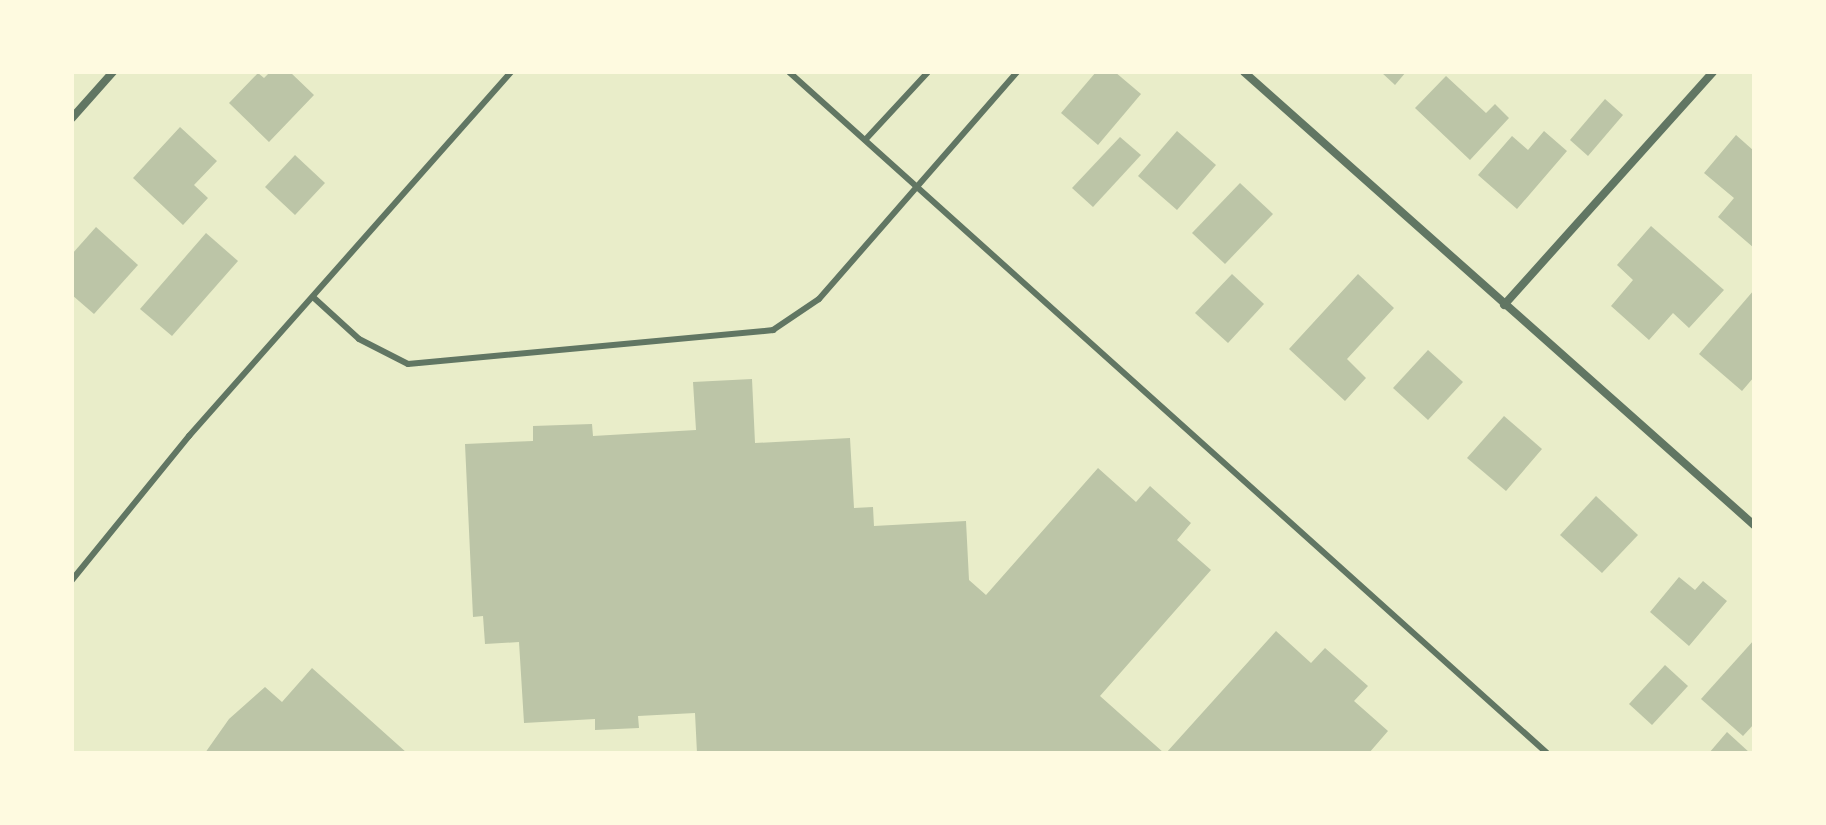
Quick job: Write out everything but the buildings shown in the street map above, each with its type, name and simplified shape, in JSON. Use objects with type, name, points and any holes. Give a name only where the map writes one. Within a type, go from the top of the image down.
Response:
[{"type":"street","points":[[72,118],[113,72]]},
{"type":"street","points":[[1244,72],[1754,525]]},
{"type":"street","points":[[1504,305],[1713,72]]},
{"type":"lane","points":[[72,580],[189,436],[511,72]]},
{"type":"lane","points":[[789,72],[1547,753]]},
{"type":"lane","points":[[866,139],[928,72]]},
{"type":"lane","points":[[313,297],[359,339],[408,364],[773,330],[819,299],[1017,72]]}]
